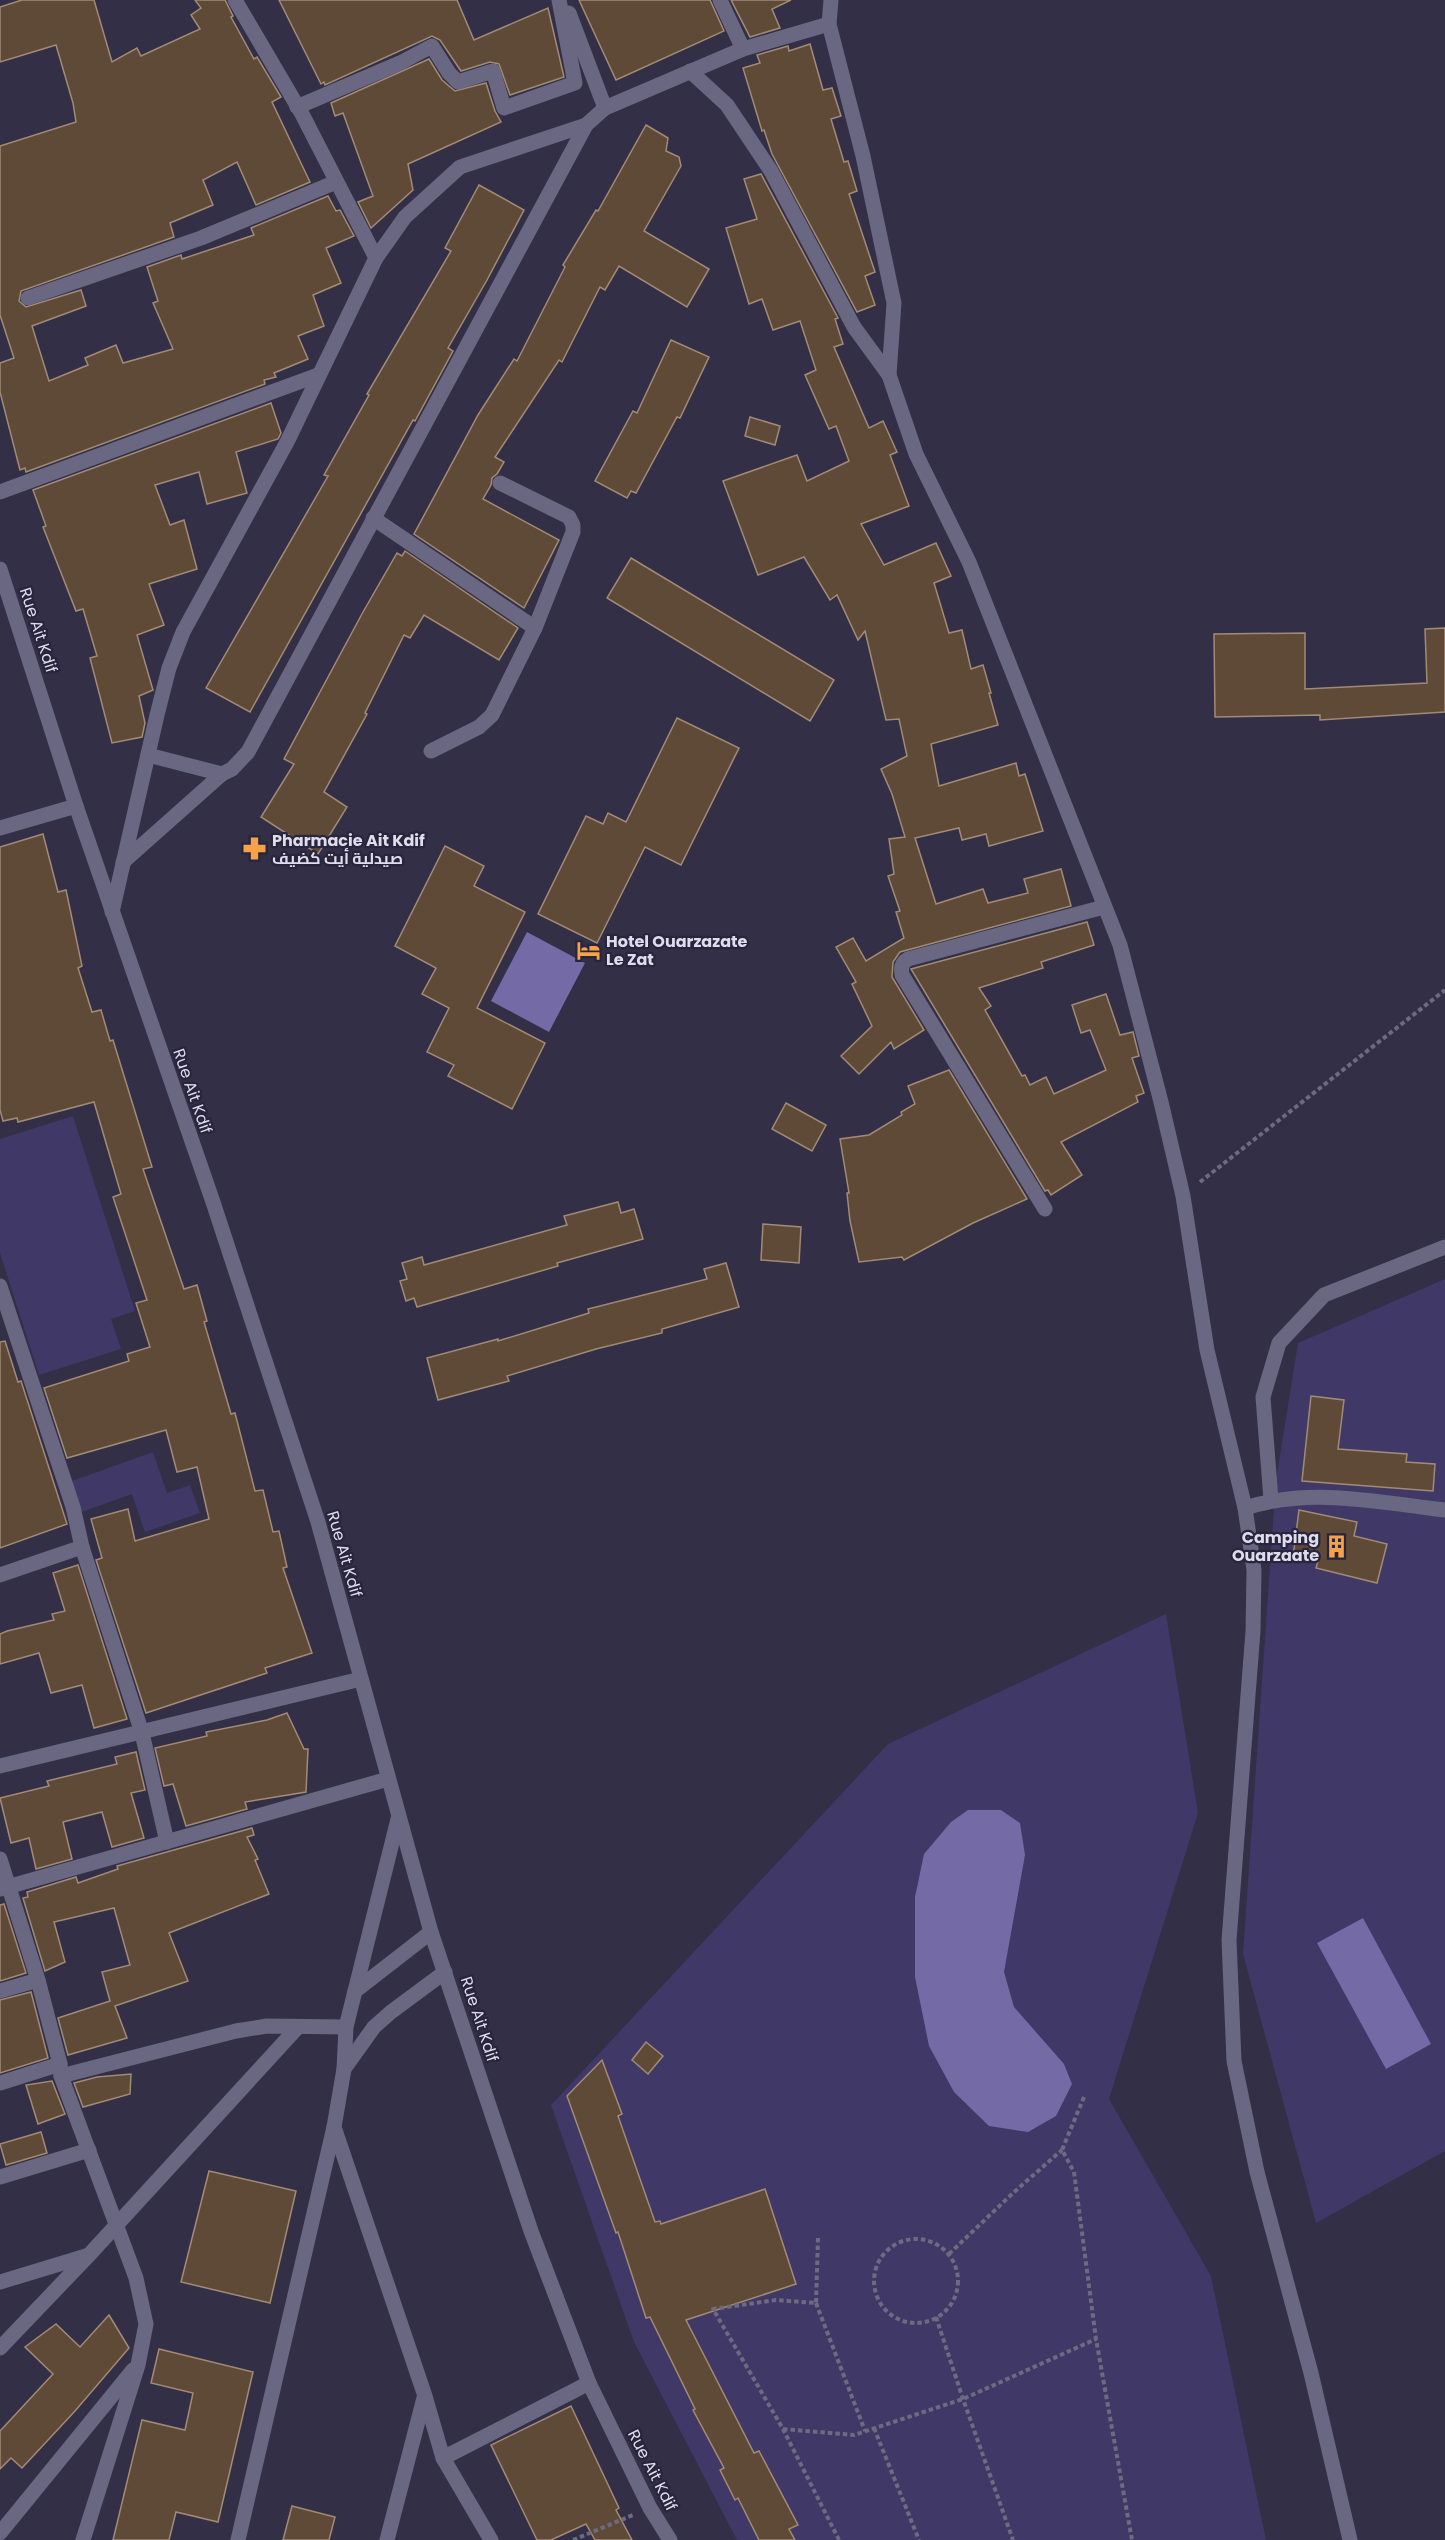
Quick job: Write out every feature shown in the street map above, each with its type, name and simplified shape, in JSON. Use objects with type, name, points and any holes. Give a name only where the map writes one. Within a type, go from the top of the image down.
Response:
[{"type":"street","points":[[234,0],[297,107],[376,258]]},
{"type":"street","points":[[297,107],[400,63],[432,46],[449,73],[458,82],[492,72],[504,108],[575,83],[560,0]]},
{"type":"street","points":[[564,0],[605,108]]},
{"type":"street","points":[[720,0],[743,49]]},
{"type":"street","points":[[831,0],[829,24],[863,156],[894,303],[889,375]]},
{"type":"street","points":[[123,862],[222,774],[232,769],[248,752],[586,125],[605,108],[690,71],[743,49],[829,24]]},
{"type":"street","points":[[690,71],[727,105],[771,171],[854,327],[889,375],[916,454],[969,562],[1120,945],[1183,1196],[1207,1350],[1245,1508],[1254,1570],[1253,1631],[1229,1940],[1234,2061],[1257,2172],[1311,2373],[1350,2540]]},
{"type":"street","points":[[112,912],[169,668],[183,632],[287,442],[376,258],[405,217],[460,167],[586,125]]},
{"type":"street","points":[[28,298],[201,238],[336,182]]},
{"type":"street","points":[[0,492],[318,375]]},
{"type":"street","points":[[431,751],[487,722],[535,628],[573,532],[573,525],[569,518],[500,483]]},
{"type":"street","points":[[373,518],[535,628]]},
{"type":"street","name":"Rue Ait Kdif","points":[[0,569],[76,806],[213,1202],[318,1522],[431,1932],[531,2230],[589,2383],[650,2508],[670,2540]]},
{"type":"street","points":[[148,754],[222,774]]},
{"type":"street","points":[[0,828],[76,806]]},
{"type":"street","points":[[1045,1209],[902,975],[901,969],[904,961],[908,959],[1104,907]]},
{"type":"street","points":[[1271,1500],[1263,1397],[1279,1342],[1324,1295],[1445,1247]]},
{"type":"street","points":[[0,1286],[73,1507],[82,1547],[142,1733],[167,1842]]},
{"type":"street","points":[[1245,1508],[1271,1500],[1323,1496],[1445,1510]]},
{"type":"street","points":[[0,1575],[82,1547]]},
{"type":"street","points":[[0,1766],[361,1679]]},
{"type":"street","points":[[5,1888],[388,1779]]},
{"type":"street","points":[[238,2540],[334,2127],[344,2069],[346,2027],[399,1816]]},
{"type":"street","points":[[0,1859],[5,1888],[38,1980],[60,2070],[136,2278],[146,2324],[138,2365],[83,2540]]},
{"type":"street","points":[[355,1991],[431,1932]]},
{"type":"street","points":[[344,2069],[374,2027],[445,1972]]},
{"type":"street","points":[[0,1991],[38,1980]]},
{"type":"street","points":[[0,2083],[236,2031],[267,2026],[346,2027]]},
{"type":"street","points":[[0,2348],[89,2255],[298,2027]]},
{"type":"street","points":[[334,2127],[425,2396],[443,2458],[491,2540]]},
{"type":"street","points":[[0,2177],[89,2150]]},
{"type":"street","points":[[0,2282],[89,2255]]},
{"type":"street","points":[[0,2532],[138,2365]]},
{"type":"street","points":[[443,2458],[589,2383]]},
{"type":"street","points":[[387,2540],[425,2396]]},
{"type":"path","points":[[1183,1196],[1445,990]]},
{"type":"path","points":[[949,2254],[1062,2150],[1084,2097]]},
{"type":"path","points":[[1062,2150],[1074,2172],[1096,2339],[1132,2540]]},
{"type":"path","points":[[818,2238],[816,2303],[865,2431]]},
{"type":"path","points":[[908,2239],[922,2239],[936,2243],[949,2254],[956,2264],[958,2290],[947,2311],[936,2317],[924,2324],[909,2323],[896,2318],[884,2309],[877,2296],[874,2282],[876,2267],[883,2255],[894,2245],[908,2239]]},
{"type":"path","points":[[816,2303],[776,2300],[712,2309],[783,2429],[839,2540]]},
{"type":"path","points":[[936,2317],[1013,2540]]},
{"type":"path","points":[[783,2429],[854,2435],[963,2399],[1096,2339]]},
{"type":"path","points":[[874,2428],[919,2540]]},
{"type":"path","points":[[573,2540],[650,2508]]},
{"type":"shaded area","points":[[527,932],[585,963],[549,1032],[491,1001]]},
{"type":"shaded area","points":[[73,1116],[135,1311],[111,1319],[121,1349],[39,1375],[0,1253],[0,1139]]},
{"type":"shaded area","points":[[1445,1279],[1445,2151],[1316,2223],[1243,1954],[1276,1480],[1298,1343]]},
{"type":"shaded area","points":[[153,1452],[167,1493],[190,1485],[200,1513],[145,1532],[132,1494],[79,1513],[69,1482]]},
{"type":"shaded area","points":[[1166,1614],[1198,1813],[1109,2099],[1211,2276],[1266,2540],[737,2540],[634,2342],[551,2105],[888,1744]]},
{"type":"shaded area","points":[[968,1810],[1001,1810],[1020,1823],[1025,1855],[1004,1972],[1014,2007],[1064,2064],[1072,2084],[1056,2116],[1028,2132],[989,2126],[954,2092],[929,2046],[915,1977],[915,1897],[924,1854],[951,1822]]},
{"type":"shaded area","points":[[1363,1918],[1431,2044],[1386,2069],[1317,1943]]},
{"type":"building","points":[[22,0],[94,0],[112,62],[137,48],[141,56],[200,29],[191,15],[201,8],[195,0],[225,0],[233,16],[231,17],[254,59],[257,57],[281,97],[272,102],[310,182],[256,205],[237,162],[203,180],[213,205],[170,223],[174,237],[21,291],[19,301],[26,307],[81,290],[86,306],[32,326],[49,381],[88,365],[85,358],[116,345],[123,363],[173,349],[153,303],[158,301],[147,267],[181,255],[182,259],[254,235],[251,228],[328,196],[336,211],[340,210],[354,236],[326,248],[341,283],[313,295],[324,326],[298,336],[308,359],[274,373],[276,377],[264,380],[265,384],[26,472],[25,468],[20,470],[0,392],[0,363],[14,358],[0,315],[0,146],[76,122],[73,103],[56,45],[0,62],[0,7]]},
{"type":"building","points":[[279,0],[457,0],[474,40],[548,8],[564,77],[510,95],[499,64],[490,62],[461,71],[440,40],[432,36],[325,85],[324,82],[321,84]]},
{"type":"building","points":[[579,0],[710,0],[724,31],[616,80]]},
{"type":"building","points":[[731,0],[791,0],[772,9],[780,28],[750,37]]},
{"type":"building","points":[[810,44],[823,90],[832,88],[841,116],[831,119],[844,162],[848,161],[857,191],[849,194],[875,272],[865,276],[875,305],[857,312],[772,154],[764,130],[762,131],[743,68],[760,63],[757,55],[788,46],[789,51]]},
{"type":"building","points":[[429,59],[442,80],[455,91],[486,83],[501,122],[408,164],[413,190],[371,228],[358,202],[373,196],[343,113],[335,116],[331,103]]},
{"type":"building","points":[[646,125],[668,138],[666,151],[679,157],[681,166],[644,231],[709,269],[687,307],[619,266],[605,290],[600,287],[562,362],[559,360],[495,457],[504,462],[492,478],[491,485],[483,499],[559,540],[524,608],[414,534],[478,415],[514,359],[517,361],[565,267],[563,265],[596,210],[598,211]]},
{"type":"building","points":[[761,174],[838,318],[835,319],[843,344],[834,347],[869,428],[883,421],[897,452],[890,455],[909,506],[861,524],[884,565],[936,543],[951,576],[934,583],[949,633],[962,630],[971,669],[983,665],[998,725],[931,744],[939,786],[1016,763],[1019,776],[1025,774],[1043,831],[989,846],[986,834],[962,840],[959,828],[915,838],[936,904],[983,889],[988,903],[1028,893],[1024,879],[1061,869],[1071,906],[900,952],[893,962],[892,977],[924,1030],[894,1049],[891,1042],[859,1074],[841,1056],[872,1026],[852,984],[856,982],[836,947],[853,938],[866,961],[904,938],[896,912],[900,911],[888,876],[894,874],[889,839],[905,837],[892,794],[881,769],[907,756],[899,719],[886,720],[865,631],[858,640],[837,595],[830,600],[804,557],[758,575],[723,481],[797,455],[807,481],[849,461],[836,426],[829,429],[805,375],[816,370],[800,321],[773,330],[762,299],[749,304],[726,228],[757,219],[744,179]]},
{"type":"building","points":[[479,185],[524,210],[448,348],[453,351],[415,421],[413,420],[250,712],[206,688],[328,476],[324,475],[369,395],[367,394],[451,251],[445,248]]},
{"type":"building","points":[[671,340],[709,357],[680,418],[677,417],[636,493],[631,491],[627,498],[595,481],[633,411],[637,413]]},
{"type":"building","points":[[271,403],[281,433],[278,439],[236,452],[247,493],[207,504],[199,472],[155,485],[170,525],[184,520],[197,569],[149,584],[164,625],[137,635],[153,690],[139,696],[145,723],[142,737],[112,743],[90,658],[97,656],[83,609],[76,611],[43,527],[46,526],[33,490]]},
{"type":"building","points":[[750,417],[780,426],[775,445],[745,436]]},
{"type":"building","points":[[405,551],[518,628],[499,660],[424,615],[410,638],[404,635],[365,713],[367,714],[324,792],[347,807],[318,854],[261,817],[294,764],[284,759],[363,612],[397,553],[402,556]]},
{"type":"building","points":[[631,558],[834,680],[810,721],[607,598]]},
{"type":"building","points":[[1445,628],[1445,712],[1320,720],[1320,715],[1215,717],[1214,634],[1305,633],[1305,689],[1427,683],[1425,629]]},
{"type":"building","points":[[677,718],[739,748],[681,865],[645,847],[597,943],[538,914],[586,816],[603,824],[608,813],[626,822]]},
{"type":"building","points":[[43,834],[58,892],[66,890],[82,966],[78,968],[92,1012],[101,1010],[110,1041],[113,1040],[152,1167],[143,1169],[184,1289],[197,1285],[207,1321],[204,1322],[231,1414],[235,1413],[255,1491],[263,1490],[273,1532],[279,1531],[287,1567],[283,1568],[312,1653],[265,1668],[267,1673],[146,1713],[96,1560],[102,1558],[91,1519],[128,1509],[135,1541],[209,1519],[197,1467],[177,1472],[166,1430],[67,1458],[44,1388],[129,1361],[127,1354],[150,1347],[136,1303],[147,1300],[113,1197],[121,1194],[94,1102],[18,1122],[17,1118],[3,1121],[0,1110],[0,847]]},
{"type":"building","points":[[445,846],[484,866],[474,886],[525,912],[477,1008],[545,1043],[512,1109],[448,1076],[454,1065],[427,1052],[449,1008],[422,994],[436,968],[395,946]]},
{"type":"building","points":[[1087,922],[1094,945],[1041,962],[1043,968],[979,988],[991,1006],[985,1010],[1022,1076],[1025,1075],[1030,1085],[1046,1077],[1054,1094],[1106,1070],[1090,1030],[1081,1033],[1072,1005],[1106,994],[1120,1035],[1133,1032],[1139,1056],[1132,1058],[1144,1093],[1136,1096],[1138,1102],[1061,1142],[1082,1175],[1051,1195],[1048,1190],[1045,1191],[911,969]]},
{"type":"building","points":[[949,1070],[1027,1199],[973,1223],[904,1260],[902,1257],[859,1262],[850,1221],[847,1193],[849,1193],[840,1139],[869,1135],[902,1115],[901,1112],[915,1104],[908,1086]]},
{"type":"building","points":[[786,1103],[826,1125],[812,1151],[772,1129]]},
{"type":"building","points":[[618,1202],[621,1213],[634,1209],[643,1239],[417,1307],[414,1298],[406,1301],[400,1281],[407,1279],[402,1263],[422,1257],[424,1265],[567,1225],[564,1216]]},
{"type":"building","points":[[763,1224],[801,1227],[799,1263],[761,1260]]},
{"type":"building","points":[[726,1263],[739,1307],[662,1329],[662,1333],[596,1349],[507,1376],[509,1381],[438,1400],[427,1358],[498,1339],[498,1341],[589,1313],[588,1309],[707,1279],[704,1269]]},
{"type":"building","points":[[5,1341],[18,1382],[21,1381],[67,1524],[0,1548],[0,1342]]},
{"type":"building","points":[[1311,1396],[1344,1400],[1338,1449],[1407,1454],[1406,1462],[1435,1464],[1433,1491],[1302,1481]]},
{"type":"building","points":[[1299,1510],[1357,1522],[1354,1536],[1387,1544],[1377,1583],[1316,1568],[1318,1561],[1293,1557]]},
{"type":"building","points":[[78,1565],[127,1719],[94,1728],[82,1685],[51,1693],[39,1653],[0,1664],[0,1634],[54,1620],[52,1614],[65,1611],[53,1573]]},
{"type":"building","points":[[287,1713],[304,1749],[308,1749],[306,1792],[245,1802],[247,1809],[186,1826],[173,1784],[164,1786],[155,1748],[207,1736],[206,1732],[267,1720]]},
{"type":"building","points":[[136,1752],[145,1790],[131,1793],[144,1838],[112,1847],[102,1812],[63,1822],[72,1859],[36,1869],[29,1838],[11,1843],[0,1798],[49,1786],[47,1781],[117,1764],[115,1757]]},
{"type":"building","points":[[252,1828],[254,1835],[247,1837],[258,1859],[255,1860],[269,1894],[169,1933],[188,1981],[115,2006],[127,2038],[68,2055],[58,2018],[110,2001],[102,1972],[130,1965],[114,1908],[54,1922],[65,1962],[45,1971],[23,1898],[28,1897],[27,1892],[76,1877],[78,1883],[118,1869],[117,1866]]},
{"type":"building","points":[[4,1904],[26,1973],[0,1981],[0,1905]]},
{"type":"building","points":[[31,1992],[48,2058],[0,2073],[0,2000]]},
{"type":"building","points":[[646,2042],[663,2056],[648,2074],[632,2060]]},
{"type":"building","points":[[602,2060],[622,2114],[618,2116],[655,2222],[660,2221],[661,2224],[765,2189],[796,2284],[686,2320],[754,2453],[759,2451],[798,2525],[789,2529],[795,2540],[759,2540],[738,2498],[735,2500],[720,2470],[724,2468],[693,2410],[695,2409],[650,2317],[646,2318],[618,2232],[616,2233],[567,2096]]},
{"type":"building","points":[[131,2074],[130,2094],[83,2107],[74,2083],[97,2077]]},
{"type":"building","points":[[52,2081],[65,2114],[38,2124],[26,2085]]},
{"type":"building","points":[[41,2132],[47,2153],[6,2165],[0,2144]]},
{"type":"building","points":[[209,2171],[296,2191],[270,2303],[181,2282]]},
{"type":"building","points":[[109,2315],[129,2348],[22,2468],[11,2458],[0,2469],[0,2431],[53,2374],[25,2347],[56,2324],[80,2347]]},
{"type":"building","points":[[159,2349],[253,2372],[218,2522],[176,2512],[169,2540],[113,2540],[142,2420],[185,2430],[193,2393],[151,2383]]},
{"type":"building","points":[[571,2406],[619,2508],[616,2510],[632,2540],[595,2540],[586,2524],[551,2540],[537,2540],[491,2445]]},
{"type":"building","points":[[292,2506],[335,2517],[329,2540],[283,2540]]},
{"type":"place","name":"Pharmacie Ait Kdif صيدلية أيت كضيف","points":[[254,849]]},
{"type":"place","name":"Hotel Ouarzazate Le Zat","points":[[588,950]]},
{"type":"place","name":"Camping Ouarzaate","points":[[1337,1546]]}]
